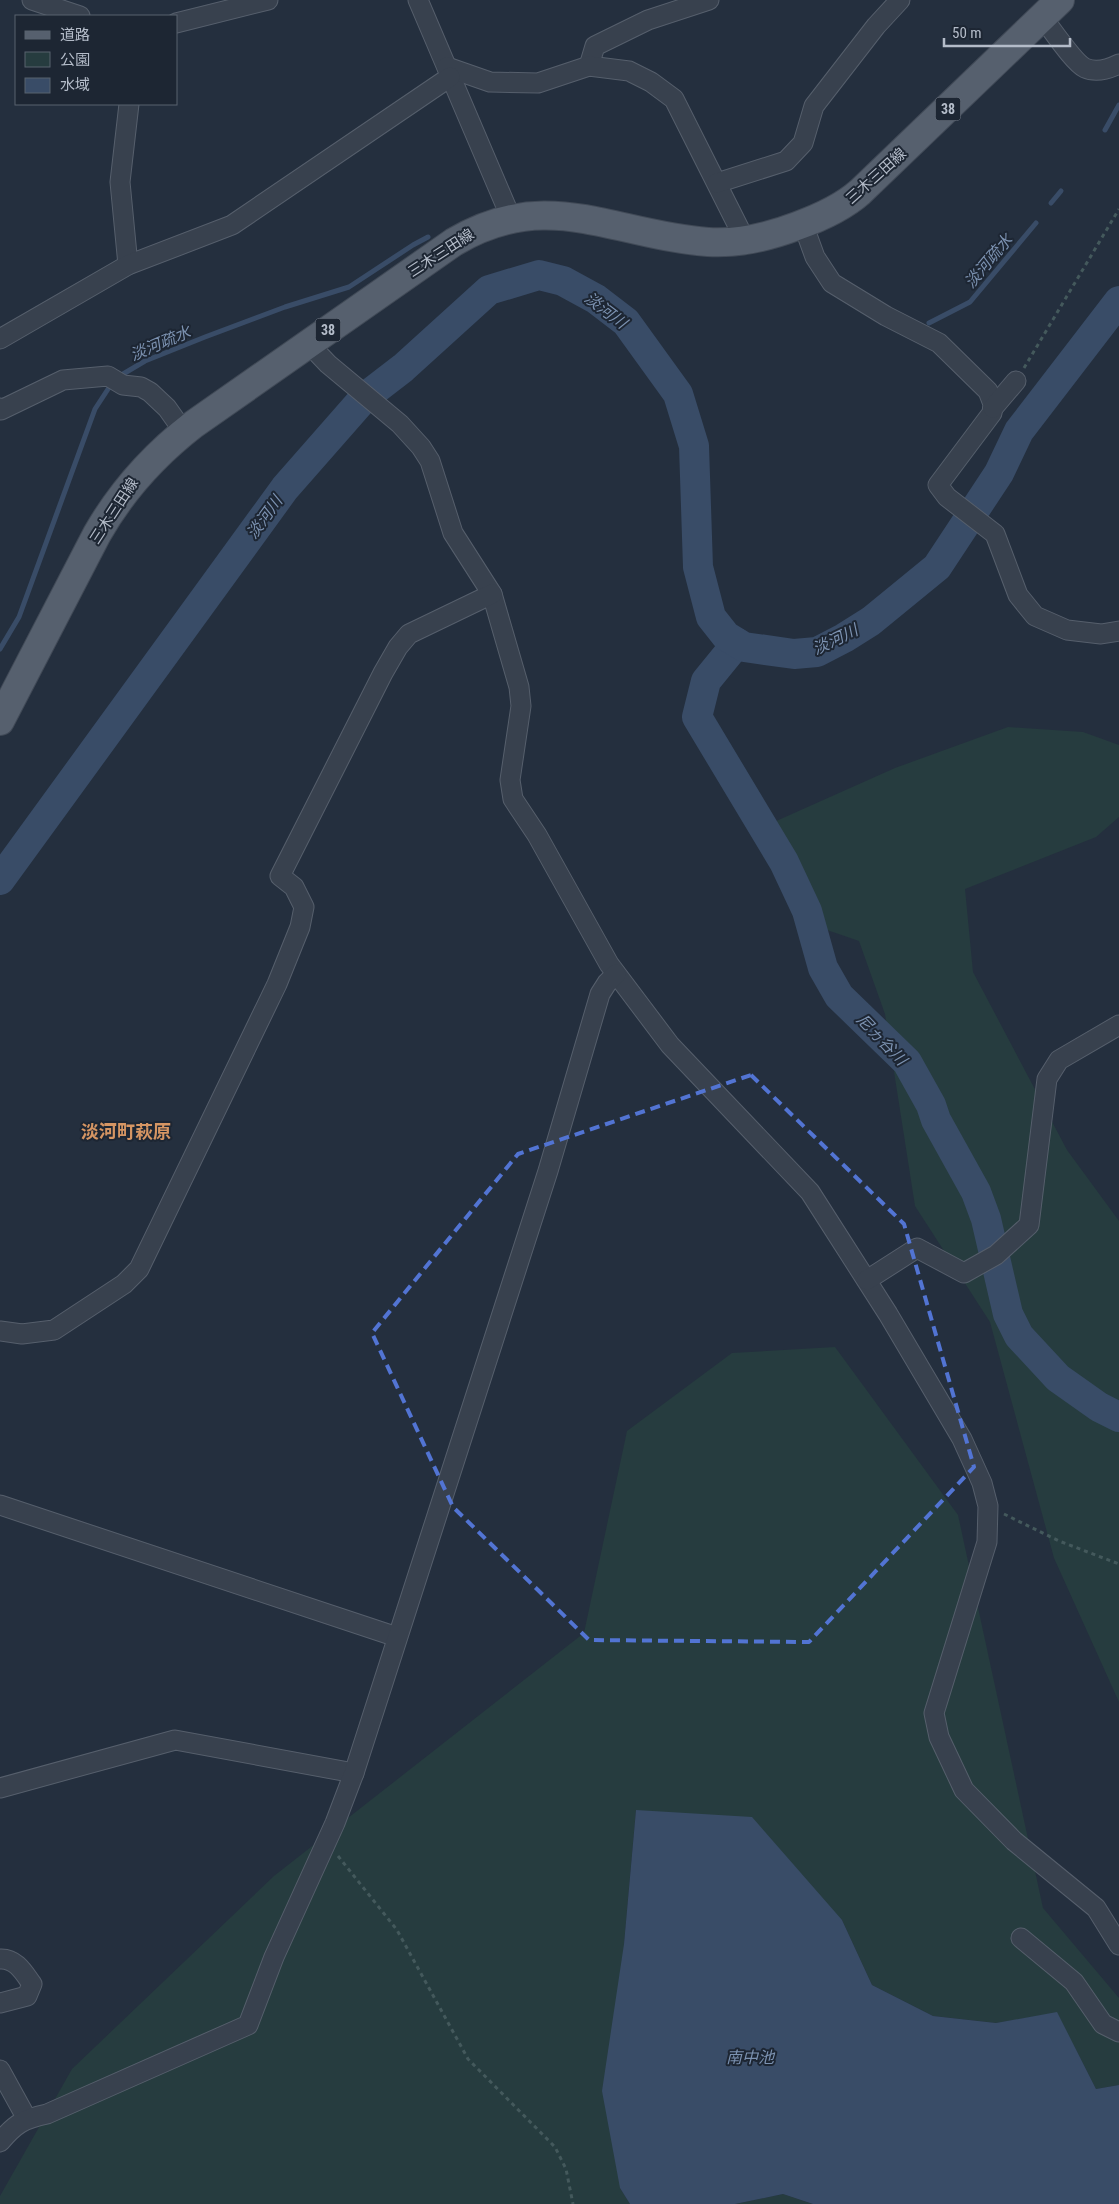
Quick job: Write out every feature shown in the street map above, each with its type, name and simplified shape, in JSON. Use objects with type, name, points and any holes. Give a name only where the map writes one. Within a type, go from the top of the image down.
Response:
[{"type":"main road","name":"三木三田線","points":[[0,721],[109,513],[144,468],[184,432],[454,242],[481,228],[511,218],[559,214],[707,242],[745,240],[770,235],[808,222],[843,205],[870,183],[1051,8]]},
{"type":"street","points":[[32,0],[77,15]]},
{"type":"street","points":[[178,22],[268,0]]},
{"type":"street","points":[[418,0],[511,218]]},
{"type":"street","points":[[589,66],[595,46],[648,20],[709,0]]},
{"type":"street","points":[[717,183],[786,161],[803,143],[814,106],[876,26],[900,0]]},
{"type":"street","points":[[1051,8],[1071,54],[1085,68],[1106,70],[1119,64]]},
{"type":"street","points":[[0,339],[128,264],[232,226],[448,72],[490,82],[538,84],[589,66],[629,71],[651,82],[674,99],[745,240]]},
{"type":"street","points":[[128,264],[120,182],[129,105]]},
{"type":"street","points":[[808,222],[815,258],[832,283],[878,312],[939,343],[988,391],[992,400],[998,402]]},
{"type":"street","points":[[309,344],[328,364],[390,416],[414,439],[428,457],[453,533],[492,594],[521,696],[510,780],[513,799],[536,835],[616,974],[670,1045],[810,1192],[867,1280],[962,1439],[982,1483],[988,1506],[987,1542],[934,1713],[939,1737],[964,1790],[1014,1841],[1096,1908],[1119,1945]]},
{"type":"street","points":[[0,408],[1,410],[63,380],[97,376],[115,380],[123,385],[141,387],[150,392],[167,408],[184,432]]},
{"type":"street","points":[[1016,381],[998,402],[938,485],[946,497],[995,534],[1018,595],[1035,616],[1068,630],[1101,634],[1119,631]]},
{"type":"street","points":[[0,1331],[22,1334],[54,1330],[124,1284],[139,1268],[273,993],[290,952],[300,927],[304,908],[294,888],[280,876],[383,673],[398,647],[409,634],[492,594]]},
{"type":"street","points":[[0,2142],[12,2127],[27,2118],[47,2114],[248,2026],[274,1957],[327,1842],[354,1773],[548,1170],[600,994],[616,974]]},
{"type":"street","points":[[867,1280],[917,1248],[964,1273],[996,1255],[1029,1225],[1047,1078],[1059,1060],[1119,1025]]},
{"type":"street","points":[[0,1505],[397,1637]]},
{"type":"street","points":[[0,1788],[175,1740],[354,1773]]},
{"type":"street","points":[[1021,1938],[1074,1982],[1103,2024],[1119,2032]]},
{"type":"street","points":[[0,1959],[6,1959],[19,1966],[32,1984],[28,1996],[0,2003]]},
{"type":"street","points":[[0,2070],[27,2118]]},
{"type":"path","points":[[1016,381],[1119,210]]},
{"type":"path","points":[[988,1506],[1059,1541],[1119,1564]]},
{"type":"path","points":[[327,1842],[397,1930],[468,2059],[555,2147],[566,2169],[573,2204]]},
{"type":"highlighted area","points":[[751,1075],[904,1224],[974,1467],[809,1642],[589,1640],[453,1507],[372,1333],[518,1154]]},
{"type":"green space","points":[[1008,727],[1083,732],[1119,745],[1119,817],[1096,837],[965,889],[973,972],[1067,1150],[1119,1221],[1119,1702],[1054,1558],[990,1322],[915,1206],[885,1014],[859,941],[798,920],[774,822],[895,768]]},
{"type":"green space","points":[[835,1347],[958,1515],[1043,1908],[1119,1998],[1119,2085],[1096,2089],[1057,2013],[996,2023],[933,2016],[872,1985],[842,1920],[636,1810],[624,1944],[620,2188],[630,2204],[0,2204],[0,2196],[72,2069],[274,1876],[584,1633],[627,1431],[732,1353]]},
{"type":"green space","points":[[783,2194],[813,2204],[735,2204]]},
{"type":"water","name":"南中池","points":[[636,1810],[752,1817],[842,1920],[872,1985],[933,2016],[996,2023],[1057,2012],[1096,2089],[1119,2085],[1119,2204],[813,2204],[783,2194],[735,2204],[630,2204],[620,2188],[602,2091],[624,1944]]},
{"type":"waterway","name":"淡河疏水","points":[[1105,130],[1119,105]]},
{"type":"waterway","name":"淡河疏水","points":[[1051,203],[1061,191]]},
{"type":"waterway","name":"淡河疏水","points":[[929,323],[970,302],[1036,223]]},
{"type":"waterway","name":"淡河疏水","points":[[118,377],[145,361],[205,337],[285,307],[349,287],[428,237]]},
{"type":"waterway","name":"淡河川","points":[[0,880],[285,488],[364,398],[403,368],[489,290],[539,275],[563,281],[596,299],[626,322],[678,394],[694,446],[698,567],[711,617],[726,636],[744,647],[794,654],[817,652],[844,638],[871,621],[937,567],[999,473],[1019,431],[1119,301]]},
{"type":"waterway","name":"淡河疏水","points":[[0,649],[19,617],[95,409],[112,383]]},
{"type":"waterway","name":"尼ヵ谷川","points":[[737,643],[706,681],[697,717],[784,862],[807,911],[823,968],[839,996],[907,1062],[931,1105],[936,1120],[976,1192],[986,1219],[1008,1314],[1019,1336],[1058,1378],[1099,1407],[1119,1417]]},
{"type":"district","name":"淡河町萩原","points":[[126,1132]]}]
